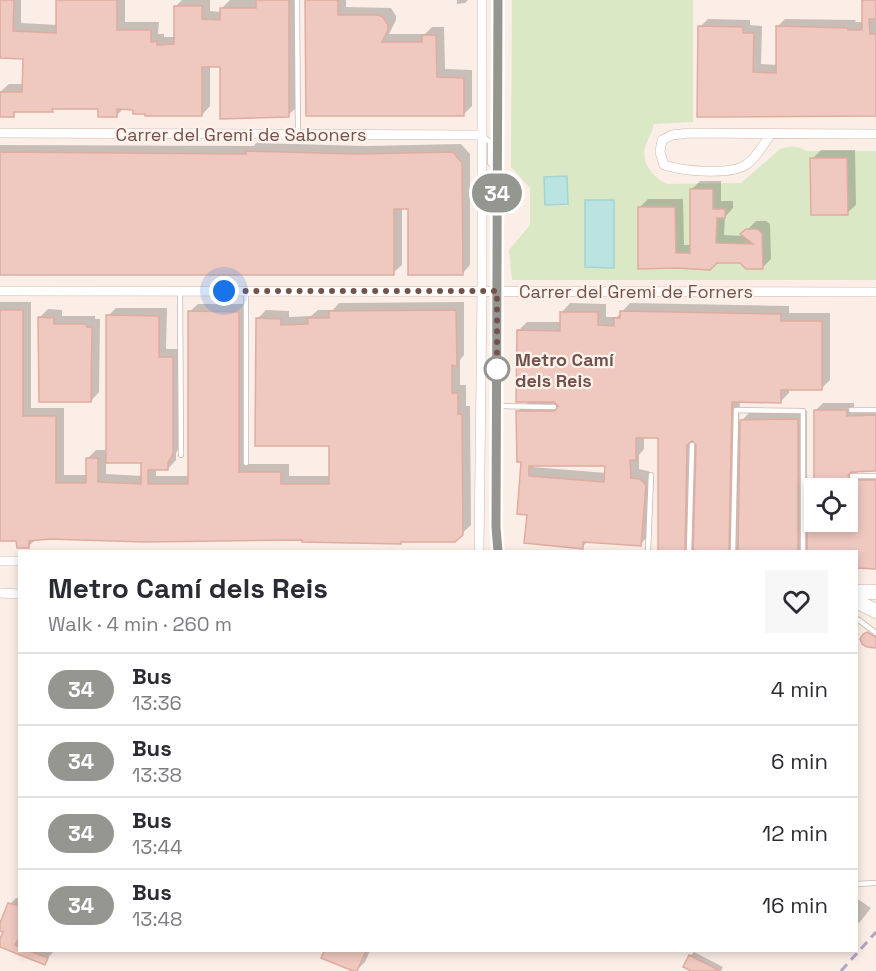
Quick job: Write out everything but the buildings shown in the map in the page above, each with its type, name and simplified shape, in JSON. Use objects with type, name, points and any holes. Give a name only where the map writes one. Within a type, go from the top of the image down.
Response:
[{"type":"street","points":[[479,550],[482,0]]},
{"type":"street","points":[[498,0],[496,527],[498,550]]},
{"type":"street","name":"Carrer del Gremi de Saboners","points":[[0,133],[482,135]]},
{"type":"street","points":[[771,134],[748,164],[733,170],[678,170],[664,165],[660,152],[662,140],[672,135],[689,133],[876,134]]},
{"type":"street","name":"Carrer del Gremi de Forners","points":[[0,291],[876,292]]},
{"type":"street","points":[[0,561],[18,561]]},
{"type":"street","points":[[858,592],[876,592]]},
{"type":"street","points":[[0,593],[18,594]]},
{"type":"street","points":[[858,602],[876,611]]},
{"type":"lane","points":[[297,0],[298,135]]},
{"type":"lane","points":[[482,135],[490,142],[490,163],[498,171]]},
{"type":"lane","points":[[180,291],[181,455]]},
{"type":"lane","points":[[246,291],[246,463]]},
{"type":"lane","points":[[497,406],[554,407]]},
{"type":"lane","points":[[733,550],[736,410],[803,411],[802,550]]},
{"type":"lane","points":[[851,410],[876,410]]},
{"type":"lane","points":[[689,550],[692,445]]},
{"type":"lane","points":[[648,550],[651,475]]},
{"type":"lane","points":[[852,476],[876,476]]},
{"type":"lane","points":[[858,620],[876,633]]},
{"type":"lane","points":[[858,884],[876,883]]},
{"type":"green space","points":[[512,0],[693,0],[693,122],[654,124],[644,154],[650,169],[667,184],[741,183],[784,148],[796,147],[806,151],[876,151],[876,280],[512,280],[509,250],[530,225],[530,188],[511,167]]},
{"type":"water","points":[[567,176],[568,204],[545,205],[544,177]]},
{"type":"water","points":[[585,200],[614,200],[614,268],[585,267]]},
{"type":"railway","points":[[841,971],[876,932]]},
{"type":"bus line","name":"34","points":[[498,0],[498,550]]},
{"type":"place","name":"Metro Camí dels Reis","points":[[497,369]]},
{"type":"route","points":[[224,291],[497,291],[497,369]]}]
